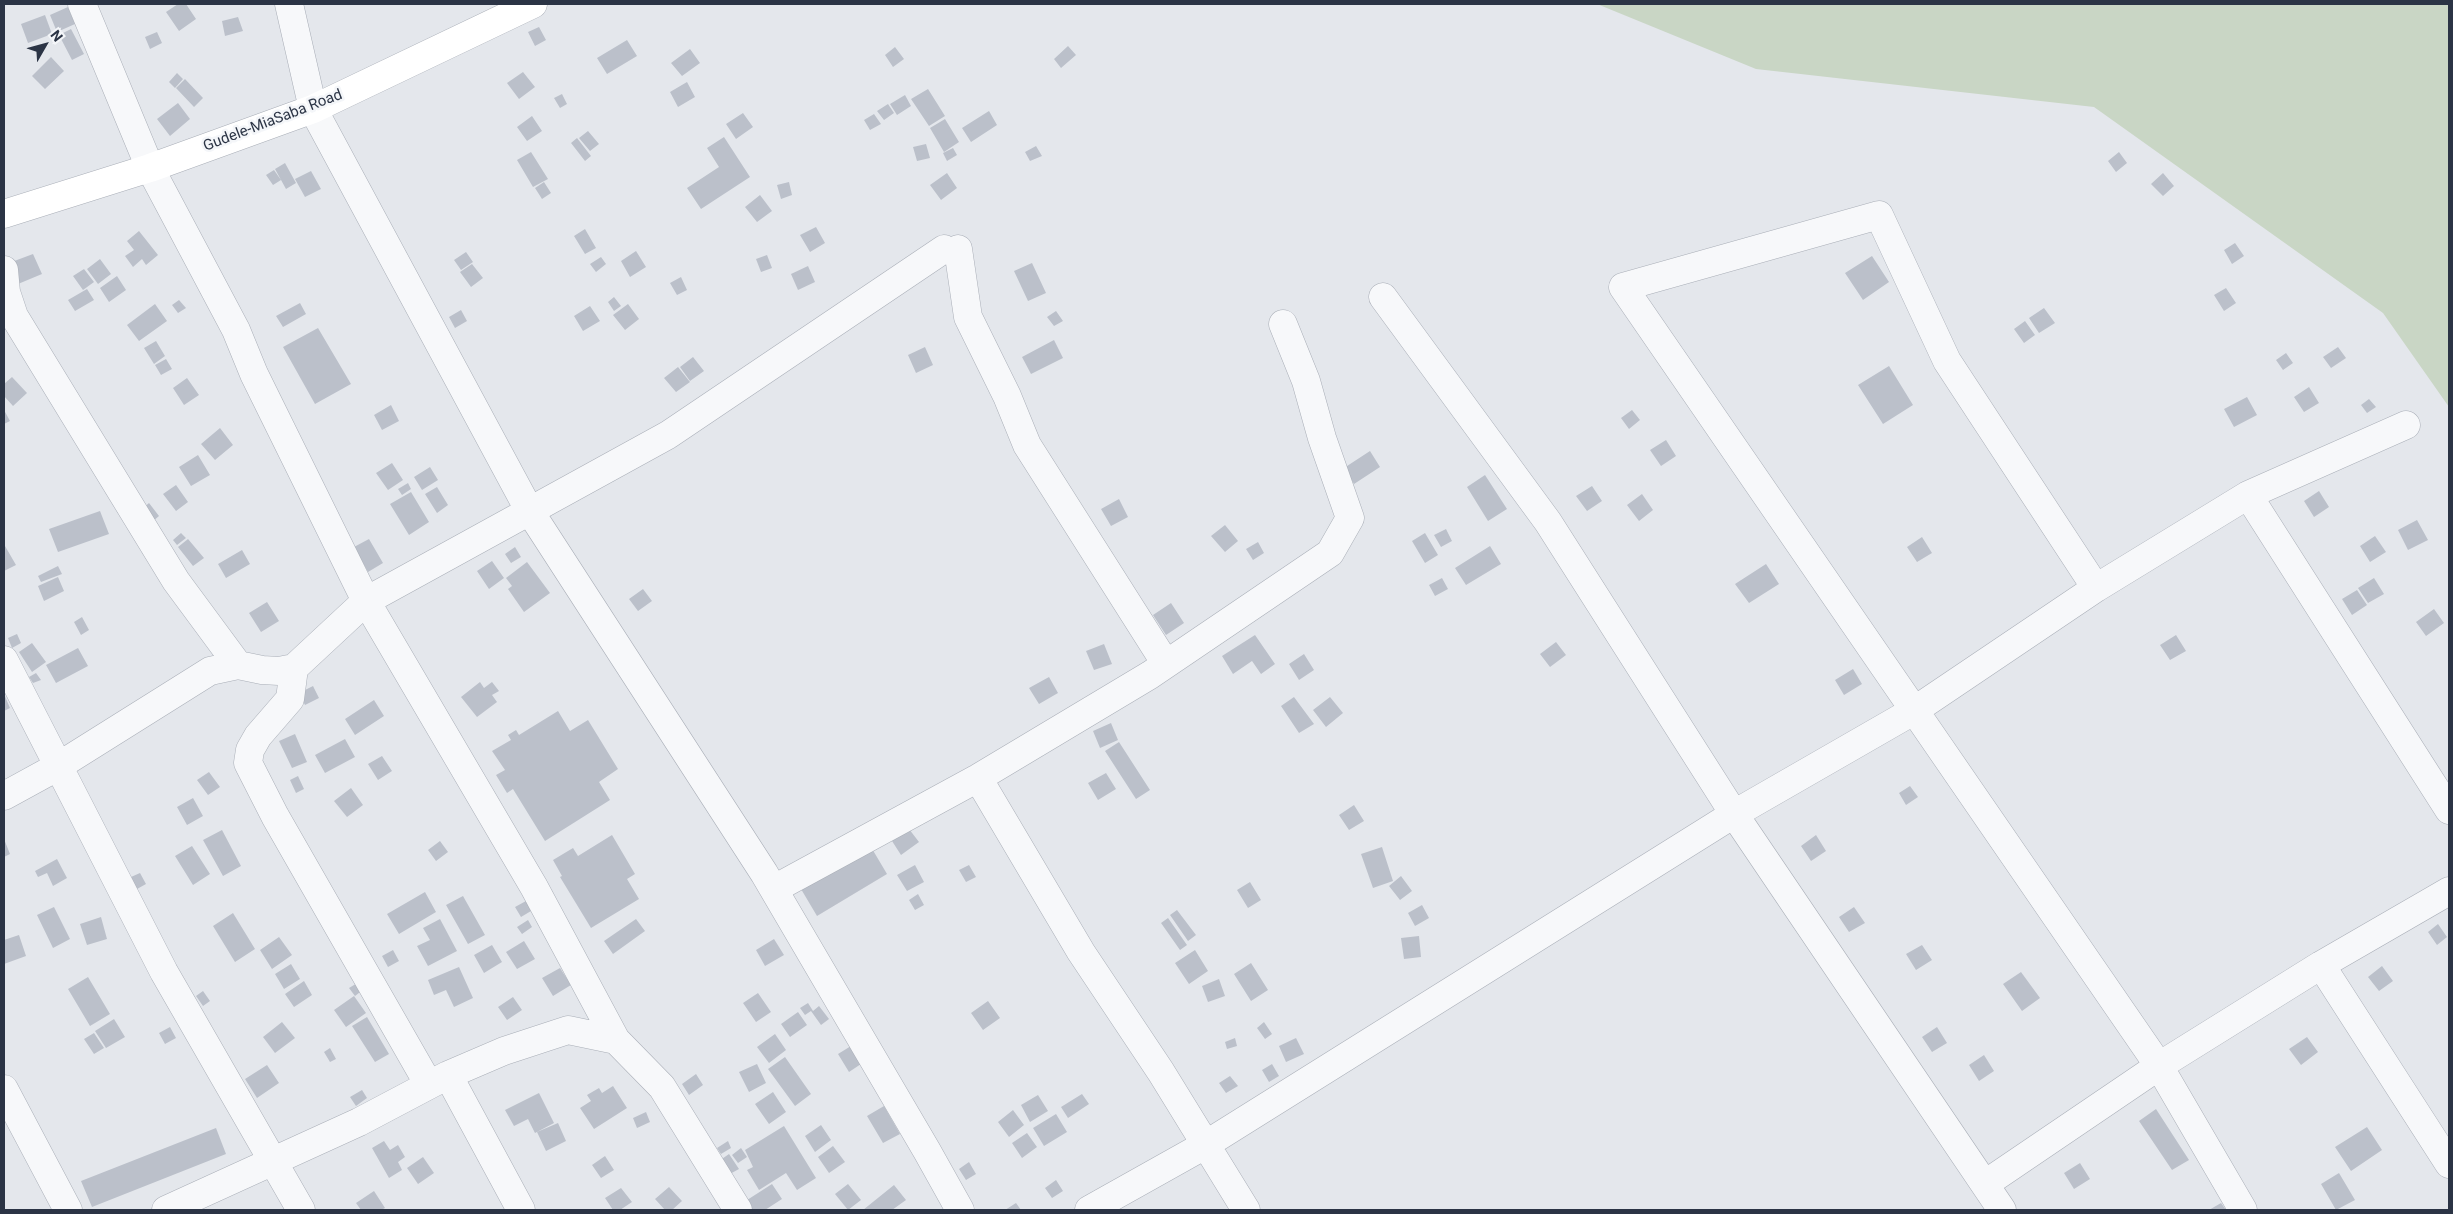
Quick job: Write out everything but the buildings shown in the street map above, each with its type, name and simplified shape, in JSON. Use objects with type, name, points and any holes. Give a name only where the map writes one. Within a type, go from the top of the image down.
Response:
[{"type":"street","points":[[82,4],[150,168],[236,330],[254,374],[366,601],[534,887],[616,1040],[662,1088],[738,1210]]},
{"type":"street","points":[[289,4],[312,109],[529,510],[774,889],[960,1210]]},
{"type":"street","name":"Gudele-MiaSaba Road","points":[[4,214],[150,168],[312,109],[533,4]]},
{"type":"street","points":[[2096,588],[1947,361],[1879,215],[1623,287],[2159,1066],[2243,1210]]},
{"type":"street","points":[[4,796],[57,767],[210,671],[238,665],[279,671],[294,668],[366,601],[668,435],[951,249],[968,317],[1007,396],[1027,445],[1166,664]]},
{"type":"street","points":[[4,270],[6,292],[14,316],[176,580],[238,665]]},
{"type":"street","points":[[1383,297],[1548,522],[1734,814],[2002,1210]]},
{"type":"street","points":[[774,889],[978,778],[1166,664],[1330,553],[1350,518],[1322,438],[1306,381],[1283,324]]},
{"type":"street","points":[[1089,1210],[1205,1145],[1734,814],[1915,710],[2096,588],[2248,495],[2406,425]]},
{"type":"street","points":[[2248,495],[2449,810]]},
{"type":"street","points":[[4,660],[57,767],[164,972],[301,1210]]},
{"type":"street","points":[[294,668],[290,699],[258,736],[250,750],[248,763],[275,816],[438,1080],[521,1210]]},
{"type":"street","points":[[978,778],[1081,952],[1161,1072],[1246,1210]]},
{"type":"street","points":[[1984,1184],[2159,1066],[2321,965],[2449,891]]},
{"type":"street","points":[[2321,965],[2449,1164]]},
{"type":"street","points":[[166,1210],[274,1162],[438,1080],[504,1051],[568,1030],[616,1040]]},
{"type":"street","points":[[4,1089],[68,1210]]},
{"type":"green space","points":[[1597,4],[2449,4],[2449,407],[2383,313],[2094,107],[1756,69]]}]
